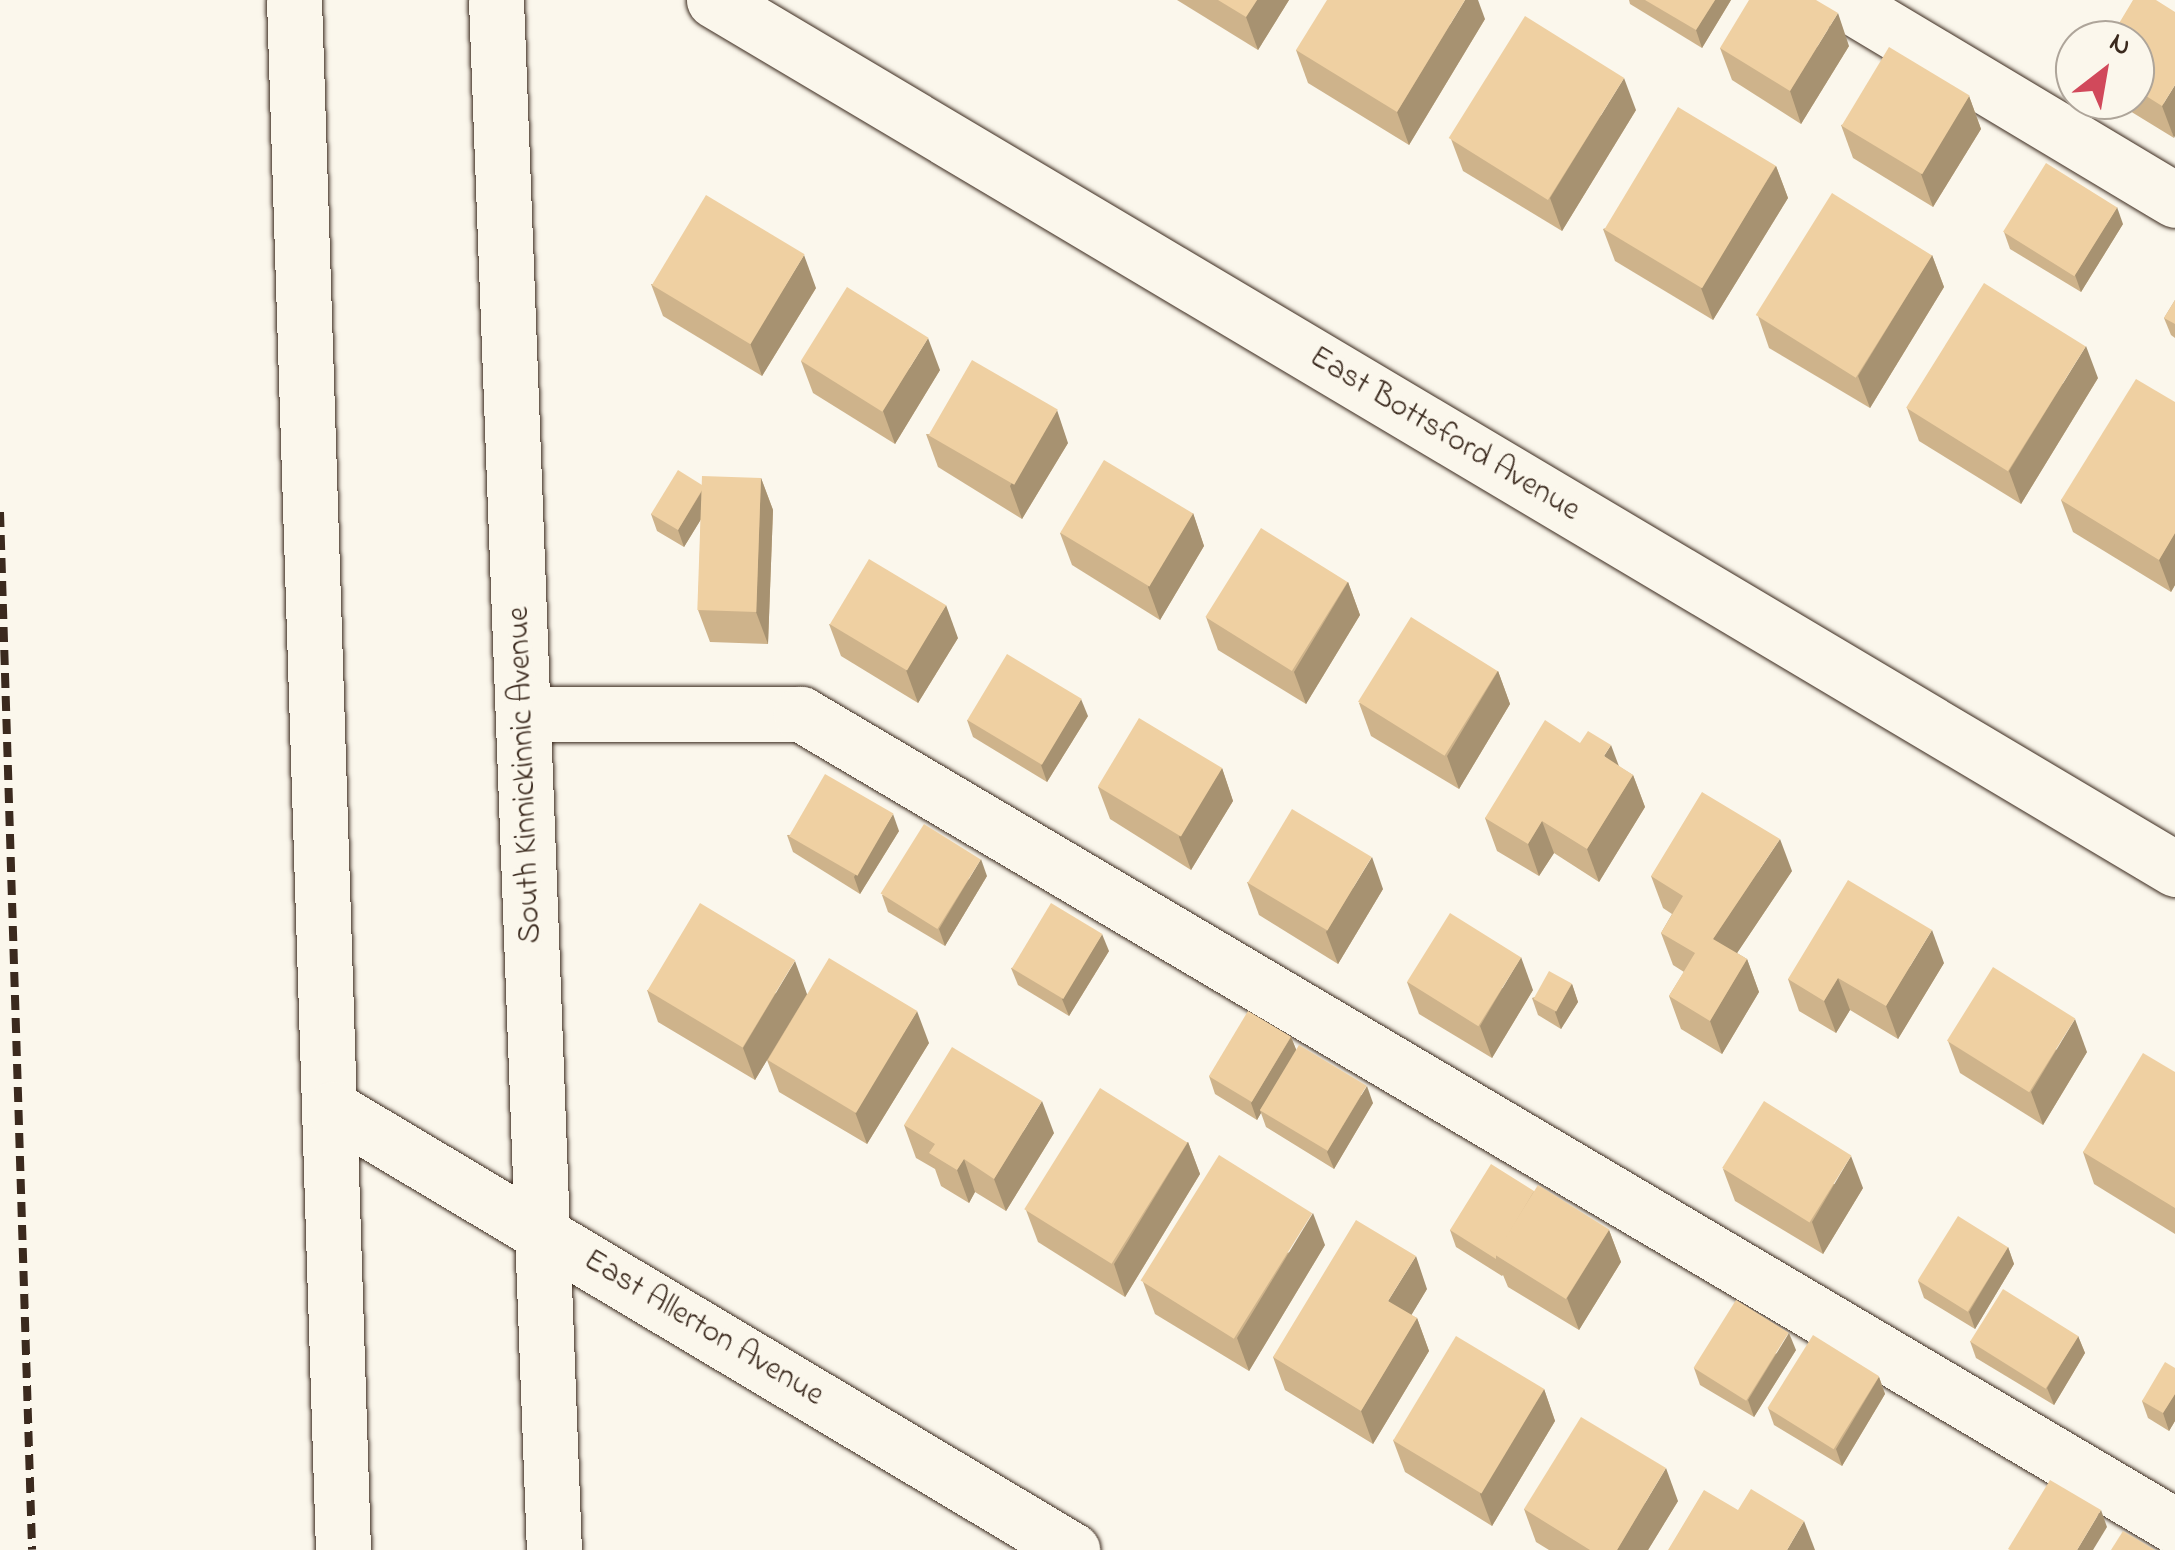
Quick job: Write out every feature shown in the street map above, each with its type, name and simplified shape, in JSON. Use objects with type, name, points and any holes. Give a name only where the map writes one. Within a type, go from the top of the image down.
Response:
[{"type":"street","points":[[294,0],[333,1110],[342,1550]]},
{"type":"street","name":"South Kinnickinnic Avenue","points":[[496,0],[554,1550]]},
{"type":"street","name":"East Bottsford Avenue","points":[[714,0],[2175,869]]},
{"type":"street","points":[[1841,0],[2175,200]]},
{"type":"street","points":[[524,714],[801,714],[2175,1526]]},
{"type":"street","name":"East Allerton Avenue","points":[[333,1110],[1072,1550]]},
{"type":"building","points":[[1218,0],[1257,0],[1246,17]]},
{"type":"building","points":[[1327,0],[1465,0],[1397,112],[1296,50]]},
{"type":"building","points":[[1645,0],[1715,0],[1696,30]]},
{"type":"building","points":[[1749,0],[1816,0],[1838,13],[1790,91],[1720,48]]},
{"type":"building","points":[[2133,0],[2156,0],[2175,12],[2175,85],[2162,106],[2155,102],[2155,20],[2121,20]]},
{"type":"building","points":[[1525,16],[1624,78],[1548,200],[1449,138]]},
{"type":"building","points":[[1889,47],[1970,95],[1922,174],[1842,126]]},
{"type":"building","points":[[1678,107],[1776,166],[1702,288],[1604,230]]},
{"type":"building","points":[[2046,163],[2117,208],[2074,276],[2003,232]]},
{"type":"building","points":[[1832,193],[1932,256],[1856,378],[1756,315]]},
{"type":"building","points":[[706,195],[805,254],[750,344],[652,285]]},
{"type":"building","points":[[1984,283],[2086,347],[2008,471],[1906,408]]},
{"type":"building","points":[[847,287],[928,338],[882,412],[801,361]]},
{"type":"building","points":[[2175,300],[2175,324],[2164,318]]},
{"type":"building","points":[[972,360],[1058,409],[1014,485],[928,435]]},
{"type":"building","points":[[2136,379],[2175,402],[2175,533],[2159,560],[2061,500]]},
{"type":"building","points":[[1104,460],[1193,514],[1149,586],[1060,533]]},
{"type":"building","points":[[678,470],[702,485],[702,490],[678,530],[651,514]]},
{"type":"building","points":[[702,476],[761,478],[756,612],[697,610]]},
{"type":"building","points":[[1261,528],[1348,582],[1292,671],[1205,617]]},
{"type":"building","points":[[869,559],[946,605],[907,670],[830,624]]},
{"type":"building","points":[[1411,617],[1498,671],[1445,756],[1358,702]]},
{"type":"building","points":[[1007,654],[1082,699],[1042,765],[967,720]]},
{"type":"building","points":[[1139,718],[1222,768],[1181,837],[1098,787]]},
{"type":"building","points":[[1545,720],[1580,743],[1588,731],[1611,745],[1604,756],[1633,775],[1587,849],[1542,821],[1528,844],[1485,818]]},
{"type":"building","points":[[825,774],[893,814],[857,876],[789,836]]},
{"type":"building","points":[[1702,792],[1780,839],[1713,939],[1747,959],[1710,1021],[1669,996],[1695,953],[1661,933],[1683,896],[1651,876]]},
{"type":"building","points":[[1292,809],[1372,857],[1327,931],[1248,883]]},
{"type":"building","points":[[924,824],[981,860],[937,929],[881,894]]},
{"type":"building","points":[[1848,880],[1932,930],[1886,1006],[1838,978],[1824,1001],[1788,979]]},
{"type":"building","points":[[700,903],[795,960],[743,1048],[647,990]]},
{"type":"building","points":[[1051,903],[1102,934],[1063,999],[1012,968]]},
{"type":"building","points":[[1450,913],[1521,958],[1478,1026],[1407,982]]},
{"type":"building","points":[[829,958],[917,1011],[856,1113],[768,1060]]},
{"type":"building","points":[[1993,967],[2075,1018],[2029,1092],[1947,1041]]},
{"type":"building","points":[[1549,971],[1572,984],[1556,1012],[1533,999]]},
{"type":"building","points":[[1248,1011],[1291,1037],[1252,1102],[1209,1076]]},
{"type":"building","points":[[1299,1045],[1367,1086],[1328,1151],[1260,1110]]},
{"type":"building","points":[[952,1047],[1042,1101],[994,1179],[964,1159],[957,1170],[929,1153],[935,1144],[904,1125]]},
{"type":"building","points":[[2143,1053],[2175,1072],[2175,1208],[2083,1152]]},
{"type":"building","points":[[1100,1088],[1187,1143],[1112,1264],[1024,1209]]},
{"type":"building","points":[[1764,1101],[1851,1156],[1809,1223],[1722,1168]]},
{"type":"building","points":[[1219,1155],[1312,1213],[1234,1339],[1141,1281]]},
{"type":"building","points":[[1491,1164],[1534,1191],[1496,1259],[1450,1230]]},
{"type":"building","points":[[1538,1185],[1609,1230],[1566,1299],[1495,1255]]},
{"type":"building","points":[[1958,1216],[2008,1247],[1968,1312],[1918,1280]]},
{"type":"building","points":[[1356,1220],[1416,1256],[1388,1301],[1417,1318],[1361,1411],[1273,1357]]},
{"type":"building","points":[[2003,1289],[2078,1336],[2046,1389],[1970,1342]]},
{"type":"building","points":[[1736,1300],[1789,1333],[1746,1401],[1694,1368]]},
{"type":"building","points":[[1813,1335],[1879,1376],[1834,1449],[1767,1408]]},
{"type":"building","points":[[1456,1336],[1544,1389],[1481,1494],[1393,1441]]},
{"type":"building","points":[[2165,1362],[2175,1368],[2175,1394],[2163,1413],[2142,1401]]},
{"type":"building","points":[[1581,1417],[1666,1468],[1617,1550],[1590,1550],[1524,1509]]},
{"type":"building","points":[[2050,1480],[2101,1510],[2077,1550],[2008,1549]]},
{"type":"building","points":[[1751,1489],[1804,1521],[1787,1550],[1668,1550],[1704,1490],[1738,1510]]},
{"type":"building","points":[[2123,1531],[2155,1550],[2111,1550]]},
{"type":"railway","points":[[0,512],[32,1550]]}]
